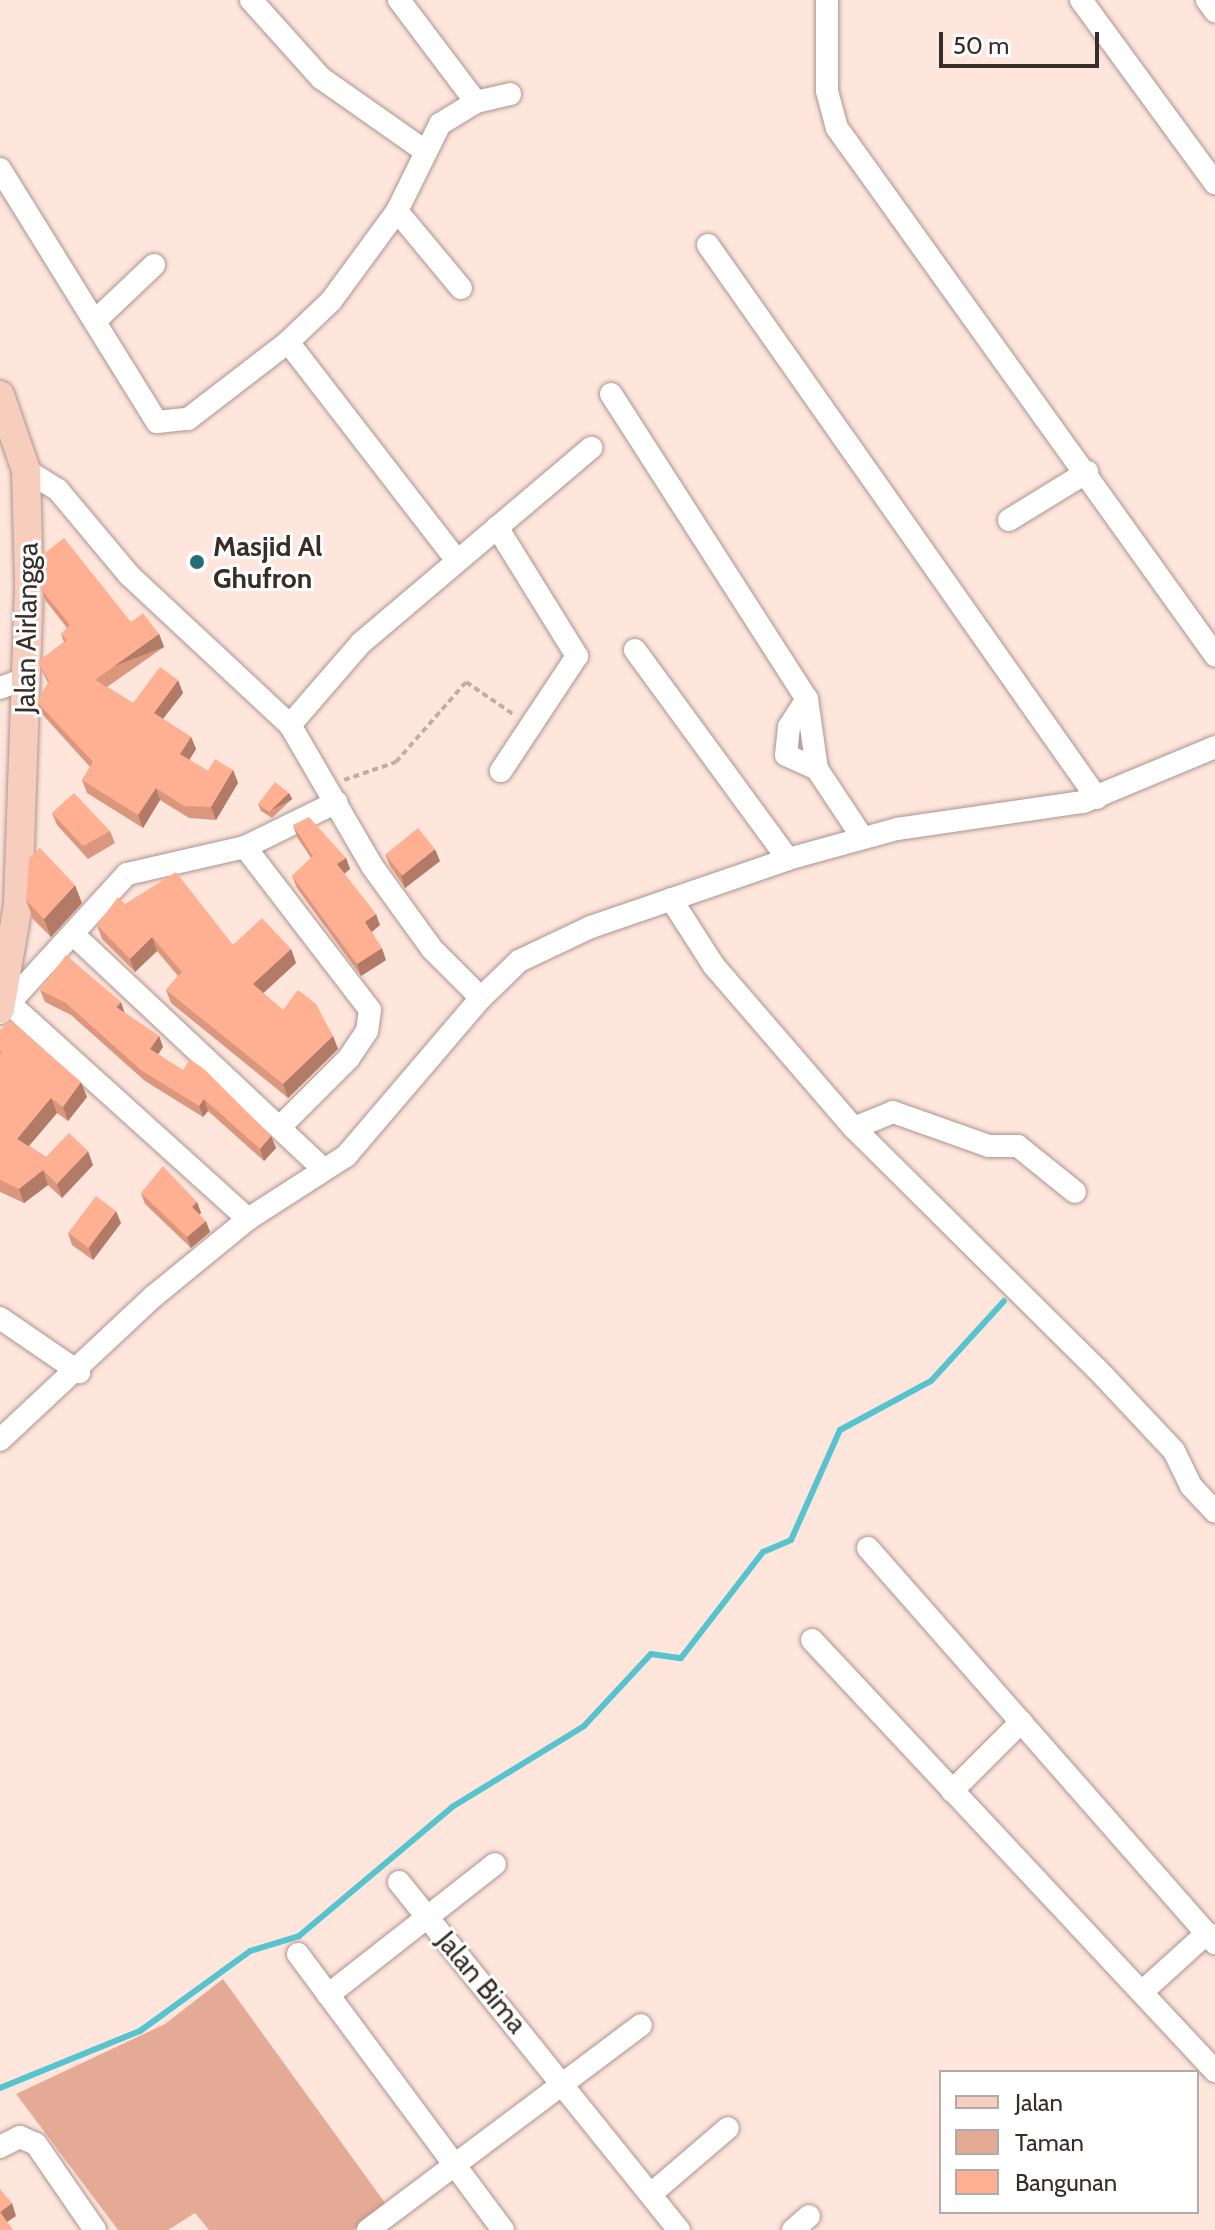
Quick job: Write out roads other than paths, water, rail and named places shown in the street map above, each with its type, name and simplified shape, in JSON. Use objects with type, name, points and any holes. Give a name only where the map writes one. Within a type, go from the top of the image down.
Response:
[{"type":"main road","name":"Jalan Airlangga","points":[[0,395],[26,470],[28,678],[18,905],[3,1009]]},
{"type":"street","points":[[251,0],[321,78],[425,151]]},
{"type":"street","points":[[399,0],[476,102]]},
{"type":"street","points":[[827,0],[827,91],[837,128],[1087,472],[1215,655]]},
{"type":"street","points":[[1081,0],[1215,183]]},
{"type":"street","points":[[1207,0],[1215,11]]},
{"type":"street","points":[[0,169],[96,320],[149,413],[167,424],[188,419],[288,342],[331,301],[397,211],[425,151],[447,117],[476,102],[510,94]]},
{"type":"street","points":[[397,211],[461,288]]},
{"type":"street","points":[[708,245],[1097,798]]},
{"type":"street","points":[[96,320],[154,265]]},
{"type":"street","points":[[288,342],[455,558]]},
{"type":"street","points":[[611,394],[807,699],[784,747],[791,762],[817,769],[862,837]]},
{"type":"street","points":[[290,725],[361,643],[455,558],[591,448]]},
{"type":"street","points":[[26,470],[58,490],[129,575],[290,725],[411,922],[481,998]]},
{"type":"street","points":[[1009,520],[1087,472]]},
{"type":"street","points":[[497,527],[577,656],[501,771]]},
{"type":"street","points":[[635,650],[788,859]]},
{"type":"street","points":[[0,688],[28,678]]},
{"type":"street","points":[[0,1440],[79,1372],[154,1296],[248,1219],[372,1133],[481,998],[519,961],[671,899],[788,859],[862,837],[1097,798],[1215,747]]},
{"type":"street","points":[[248,1219],[3,1009],[75,936],[110,885],[127,874],[245,847],[332,795]]},
{"type":"street","points":[[245,847],[370,1010],[367,1031],[349,1058],[283,1124]]},
{"type":"street","points":[[671,899],[714,966],[854,1128],[1097,1369],[1174,1451],[1191,1486],[1215,1512]]},
{"type":"street","points":[[75,936],[283,1124],[322,1168]]},
{"type":"street","points":[[854,1128],[893,1112],[977,1143],[1018,1146],[1075,1192]]},
{"type":"street","points":[[0,1318],[79,1372]]},
{"type":"street","points":[[868,1548],[1211,1938],[1142,1992]]},
{"type":"street","points":[[812,1640],[1142,1992],[1210,2056]]},
{"type":"street","points":[[952,1791],[1021,1722]]},
{"type":"street","points":[[328,1995],[430,1920],[495,1864]]},
{"type":"street","name":"Jalan Bima","points":[[399,1882],[564,2082],[679,2230]]},
{"type":"street","points":[[298,1954],[503,2230]]},
{"type":"street","points":[[368,2230],[641,2025]]},
{"type":"street","points":[[651,2194],[728,2128]]},
{"type":"street","points":[[0,2147],[20,2137],[36,2144],[95,2230]]},
{"type":"waterway","points":[[0,2088],[140,2031],[250,1951],[299,1936],[452,1807],[584,1726],[651,1654],[681,1658],[763,1552],[791,1540],[840,1430],[931,1381],[1004,1301]]},
{"type":"place","name":"Masjid Al Ghufron","points":[[197,562]]}]
